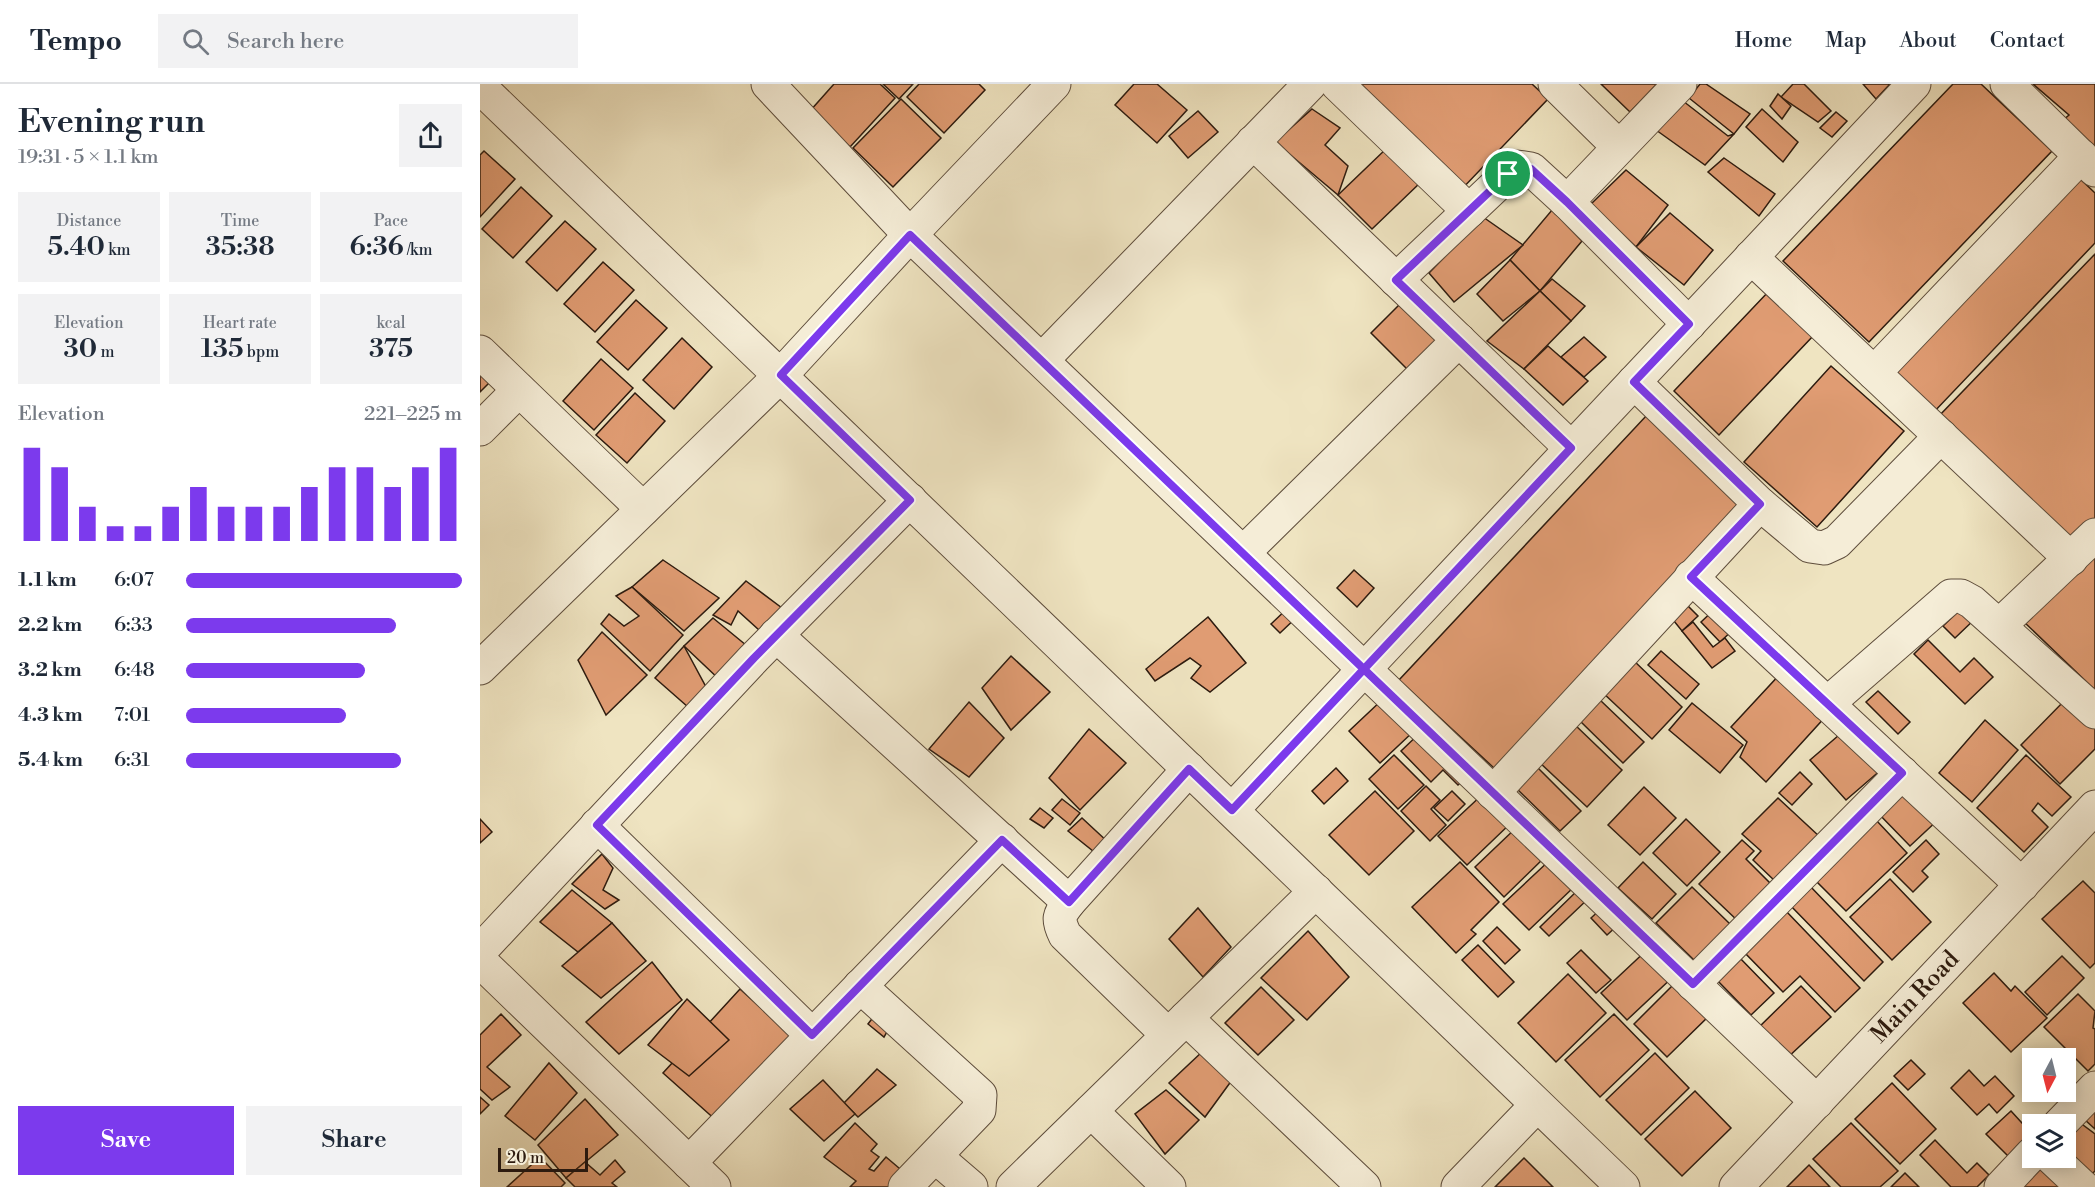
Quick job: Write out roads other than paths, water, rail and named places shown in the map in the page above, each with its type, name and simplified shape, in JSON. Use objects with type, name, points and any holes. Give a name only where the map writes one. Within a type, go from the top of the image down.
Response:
[{"type":"street","points":[[480,668],[781,375],[1054,84]]},
{"type":"street","points":[[1042,360],[1310,84]]},
{"type":"street","points":[[1336,84],[1469,211]]},
{"type":"street","points":[[1555,84],[1618,147]]},
{"type":"street","points":[[1567,202],[1680,84]]},
{"type":"street","points":[[1232,810],[1914,84]]},
{"type":"street","points":[[1874,373],[2088,163],[2007,84]]},
{"type":"street","points":[[480,87],[1623,1187]]},
{"type":"street","points":[[777,87],[910,235],[1817,1102]]},
{"type":"street","points":[[1253,142],[1571,448]]},
{"type":"street","points":[[1396,280],[1517,167],[1531,169],[1689,324]]},
{"type":"street","points":[[1751,257],[2071,559]]},
{"type":"street","points":[[1243,554],[1459,340]]},
{"type":"street","points":[[480,352],[643,509]]},
{"type":"street","points":[[1634,382],[1760,504],[1810,546],[1824,548],[1837,542],[1941,436]]},
{"type":"street","points":[[480,429],[519,390]]},
{"type":"street","points":[[480,951],[776,635],[910,500]]},
{"type":"street","points":[[1493,793],[1760,504]]},
{"type":"street","points":[[2000,625],[2095,535]]},
{"type":"street","points":[[1691,577],[2022,885]]},
{"type":"street","points":[[1827,704],[1951,596],[1961,596],[2000,625],[2095,712]]},
{"type":"street","points":[[776,635],[1069,902]]},
{"type":"street","points":[[1189,769],[1069,902],[1060,915],[1060,926],[1065,935],[1177,1027],[1364,1187]]},
{"type":"street","points":[[1693,984],[1902,773]]},
{"type":"street","name":"Main Road","points":[[1736,1187],[2095,807]]},
{"type":"street","points":[[597,825],[812,1035]]},
{"type":"street","points":[[689,1163],[1002,840]]},
{"type":"street","points":[[1013,1187],[1316,891]]},
{"type":"street","points":[[480,961],[714,1187]]},
{"type":"street","points":[[860,986],[980,1095],[979,1110],[905,1187]]},
{"type":"street","points":[[2070,1114],[2095,1088]]},
{"type":"street","points":[[1458,1187],[1537,1105]]},
{"type":"street","points":[[1091,1111],[1169,1187]]},
{"type":"street","points":[[936,1157],[972,1187]]},
{"type":"street","points":[[2001,1187],[2022,1165]]},
{"type":"street","points":[[2063,1168],[2083,1187]]}]
